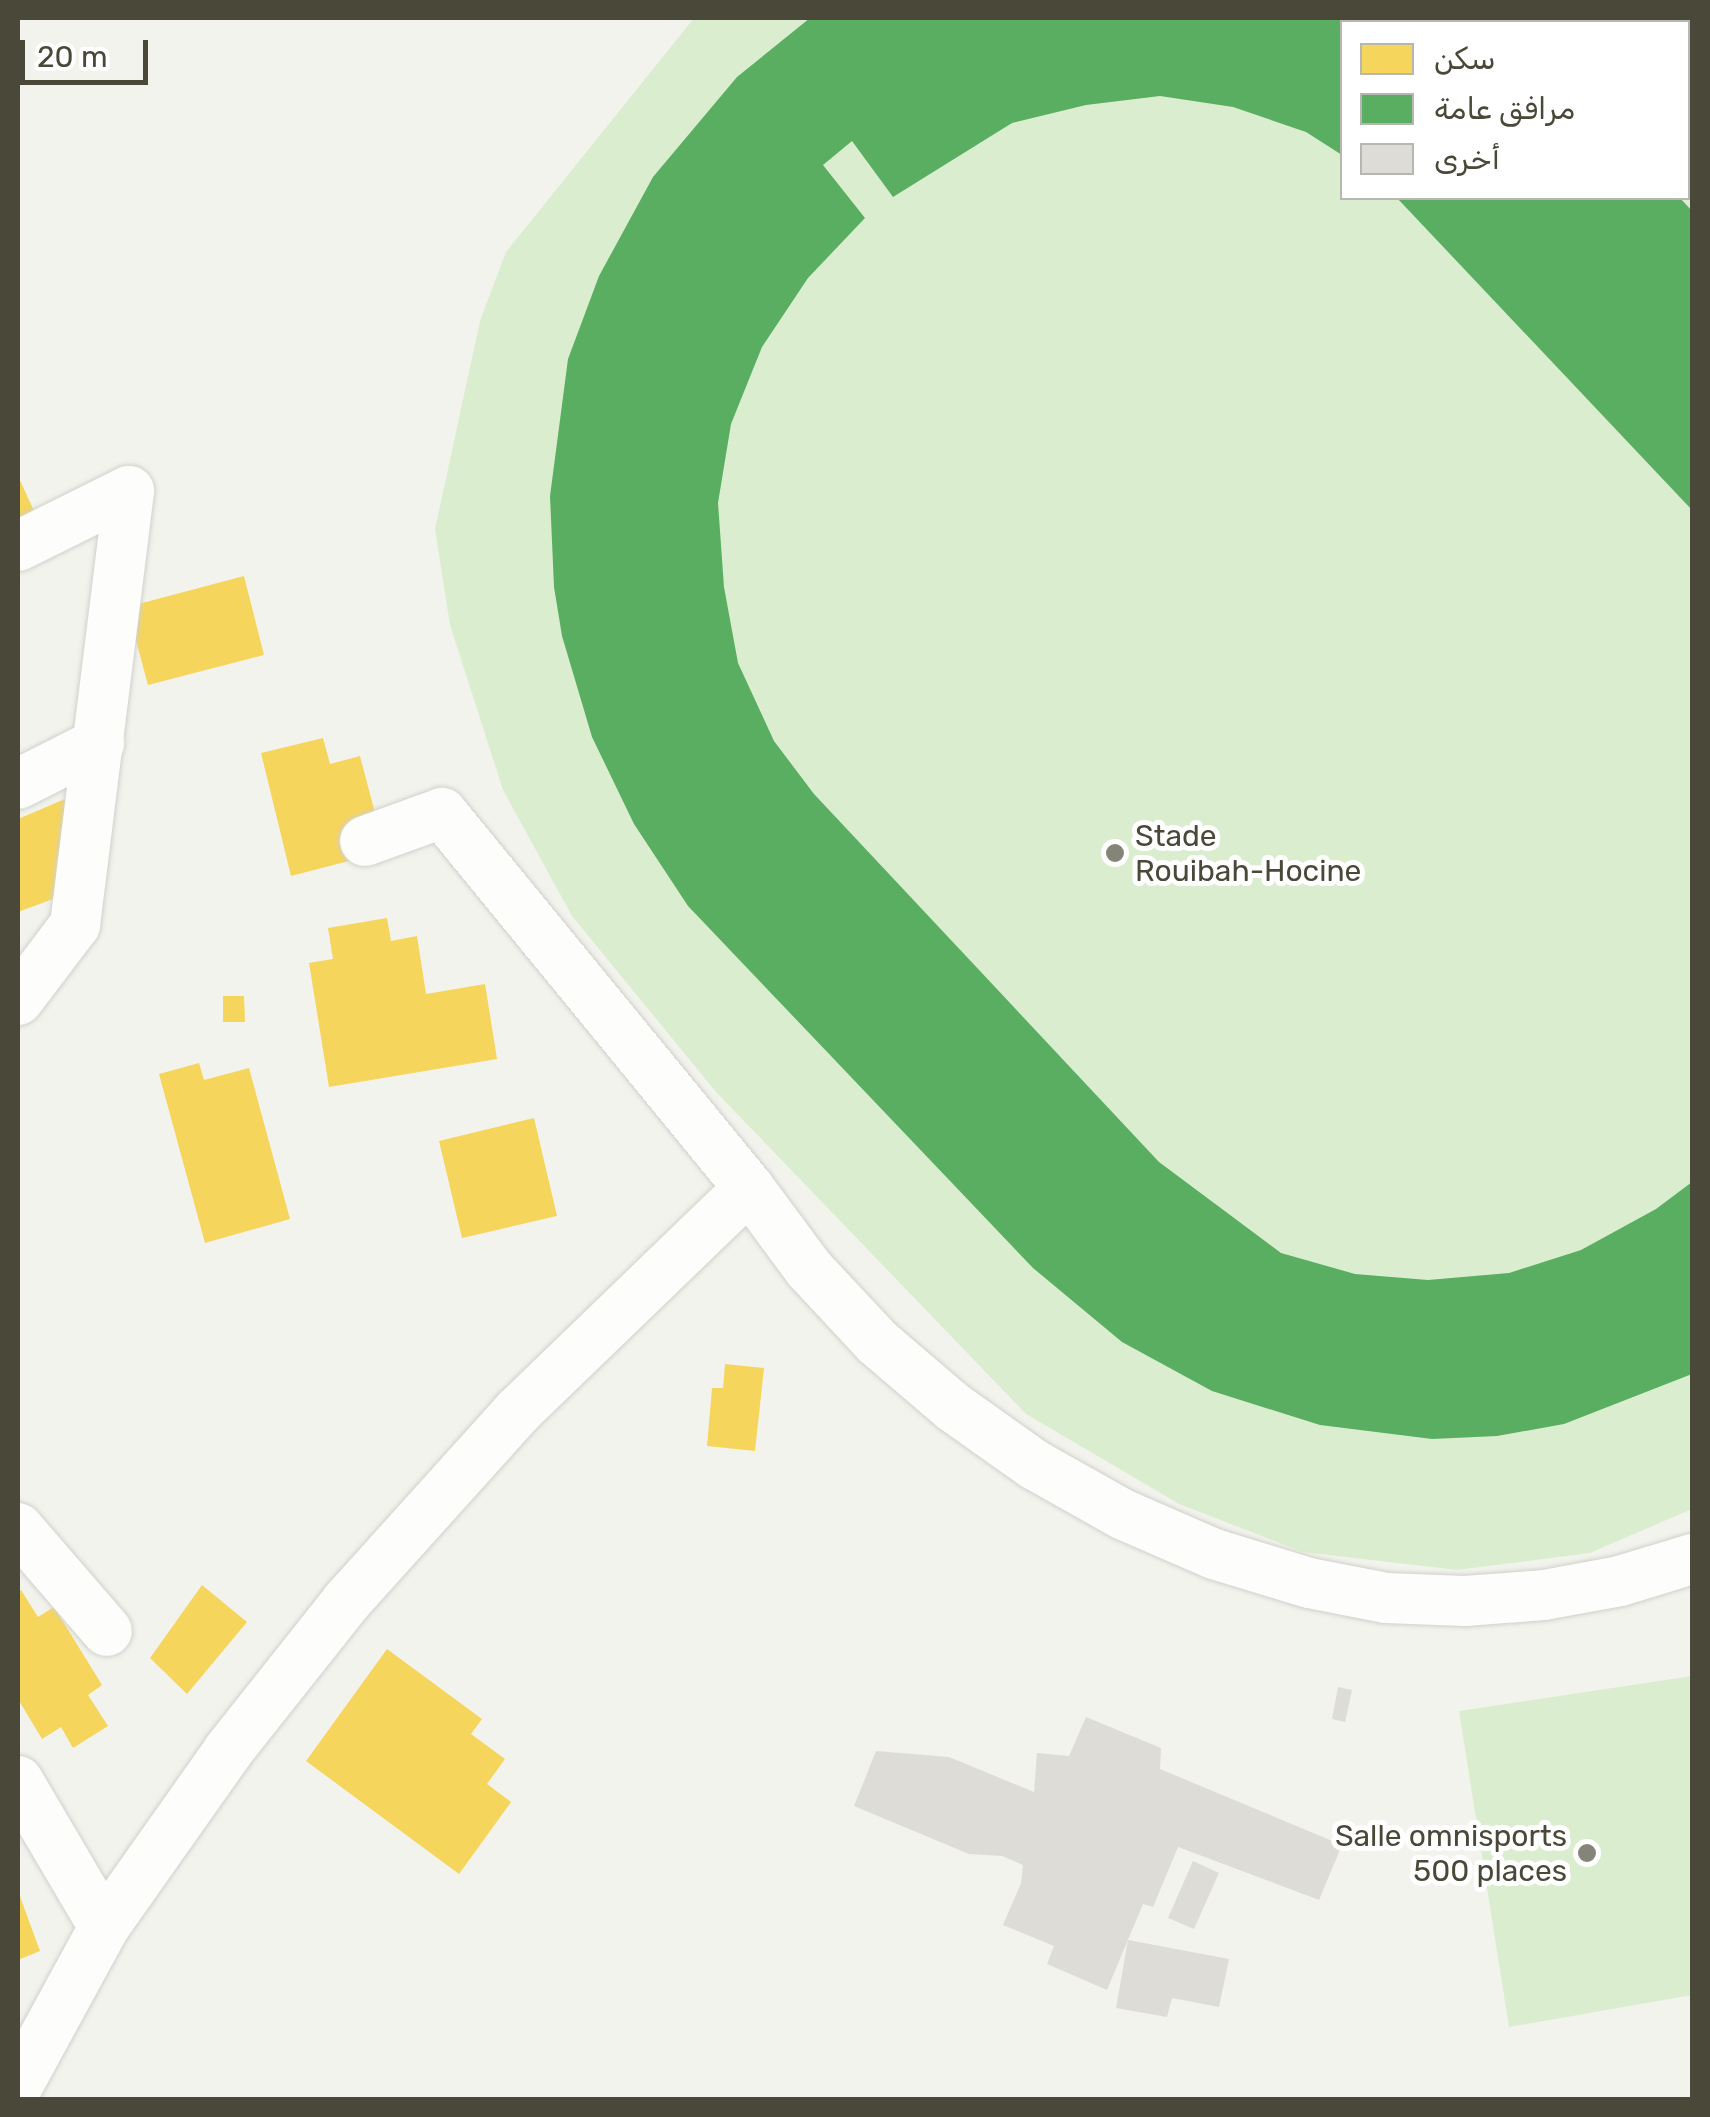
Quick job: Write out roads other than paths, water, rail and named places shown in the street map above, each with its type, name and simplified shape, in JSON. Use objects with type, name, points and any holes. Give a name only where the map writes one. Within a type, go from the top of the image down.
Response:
[{"type":"street","points":[[18,546],[129,491],[75,925],[21,983]]},
{"type":"street","points":[[18,784],[99,743]]},
{"type":"street","points":[[365,841],[442,814],[877,1342],[953,1408],[1035,1465],[1122,1514],[1214,1554],[1309,1583],[1386,1598],[1465,1601],[1563,1592],[1692,1559]]},
{"type":"street","points":[[18,2086],[104,1927],[228,1752],[346,1602],[516,1412],[749,1188]]},
{"type":"street","points":[[18,1528],[107,1631]]},
{"type":"street","points":[[18,1782],[104,1927]]},
{"type":"place","name":"Stade Rouibah-Hocine","points":[[1115,853]]},
{"type":"place","name":"Salle omnisports 500 places","points":[[1587,1853]]}]
